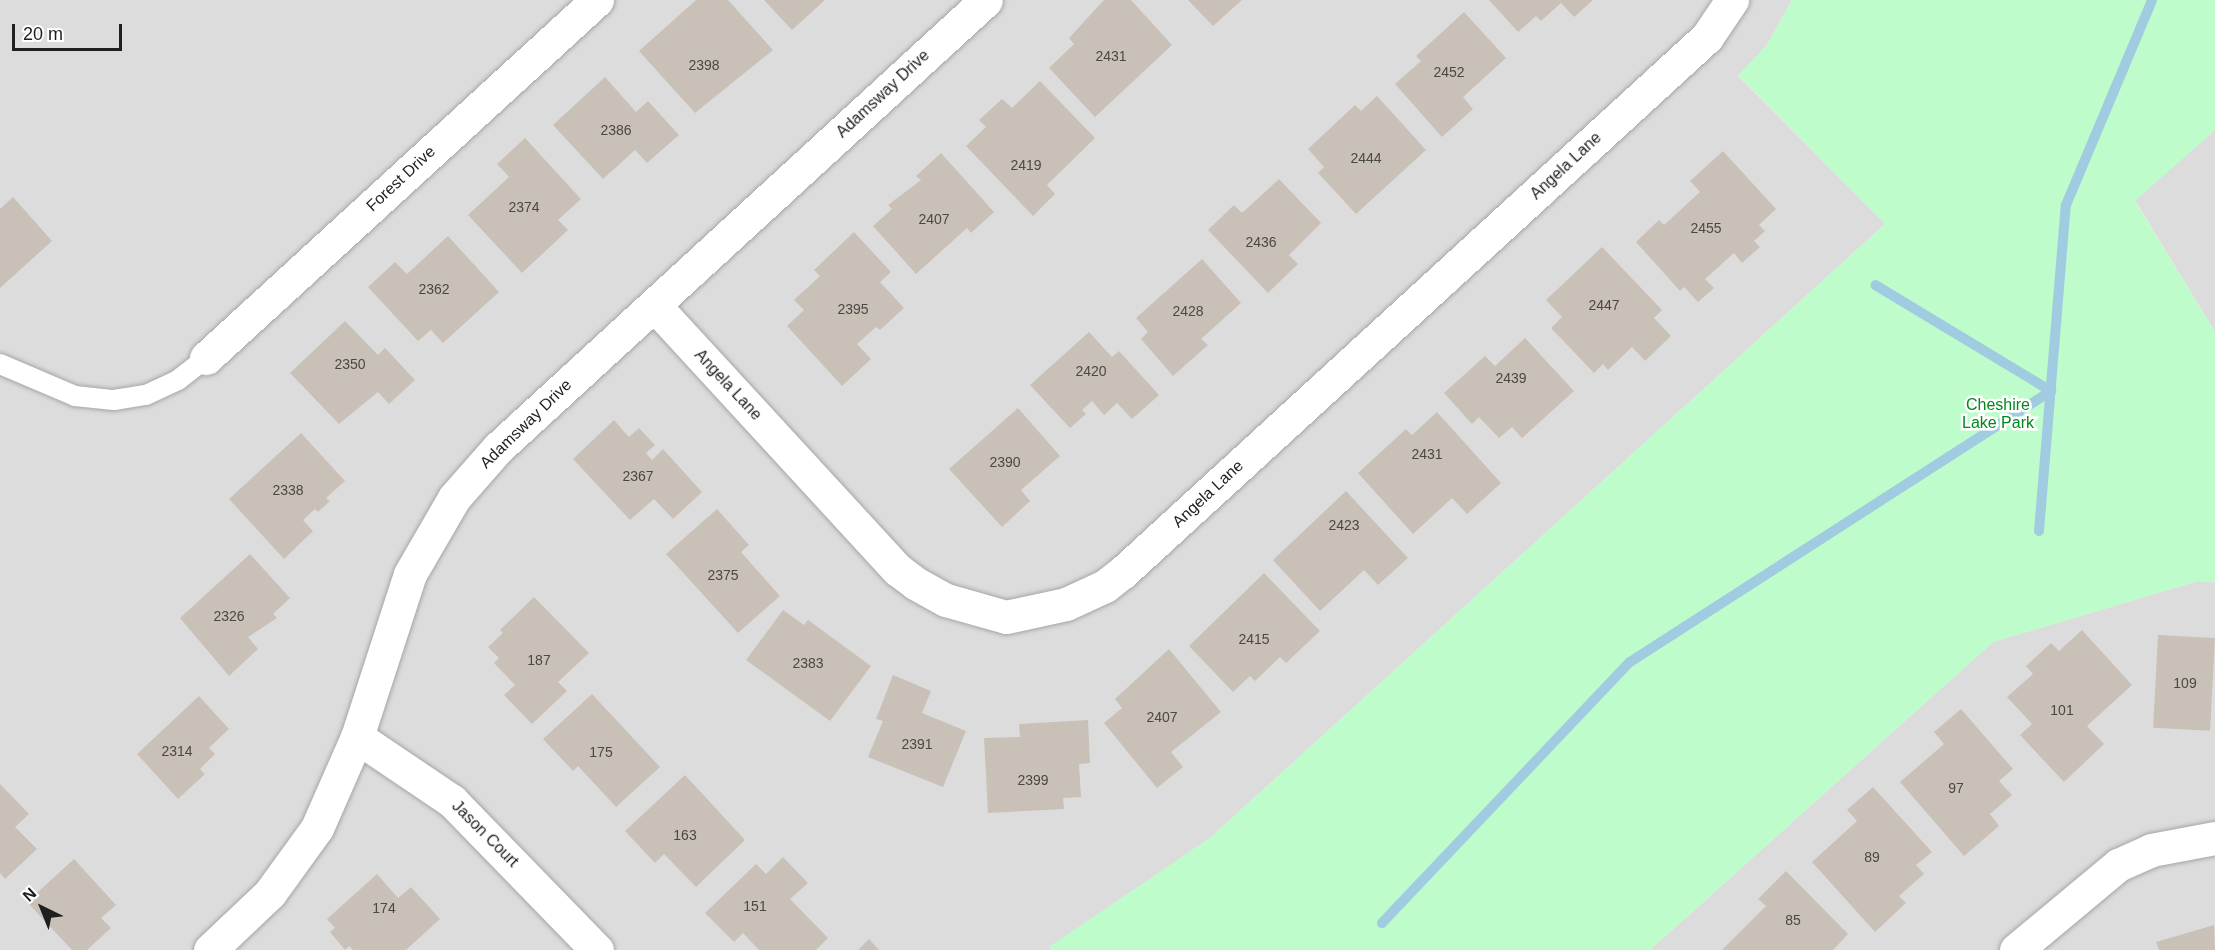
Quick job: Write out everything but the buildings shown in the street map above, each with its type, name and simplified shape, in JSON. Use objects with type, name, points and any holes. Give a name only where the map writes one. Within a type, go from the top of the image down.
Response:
[{"type":"street","name":"Forest Drive","points":[[206,358],[597,0]]},
{"type":"street","name":"Adamsway Drive","points":[[210,950],[293,864],[335,794],[357,737],[410,574],[454,498],[498,448],[986,0]]},
{"type":"street","name":"Angela Lane","points":[[654,305],[898,570],[915,583],[946,600],[1006,617],[1066,604],[1105,586],[1123,572],[1707,37],[1732,0]]},
{"type":"street","name":"Jason Court","points":[[357,737],[452,801],[597,950]]},
{"type":"street","points":[[2016,950],[2118,865],[2151,850],[2215,838]]},
{"type":"lane","points":[[0,364],[75,396],[114,400],[146,395],[178,380],[206,358]]},
{"type":"shaded area","points":[[0,0],[1792,0],[1767,45],[1738,76],[1885,224],[1210,838],[1050,947],[1052,950],[0,950]]},
{"type":"shaded area","points":[[2215,130],[2215,332],[2135,200]]},
{"type":"shaded area","points":[[2198,581],[2215,582],[2215,950],[1650,950],[1993,642]]},
{"type":"green space","name":"Cheshire Lake Park","points":[[1792,0],[2215,0],[2215,130],[2135,201],[2215,332],[2215,582],[2198,581],[1993,642],[1650,950],[1052,950],[1049,947],[1210,838],[1885,224],[1738,75],[1767,45]]},
{"type":"waterway","points":[[2039,531],[2066,205],[2152,0]]},
{"type":"waterway","points":[[1382,923],[1630,662],[2051,391],[1875,285]]}]
